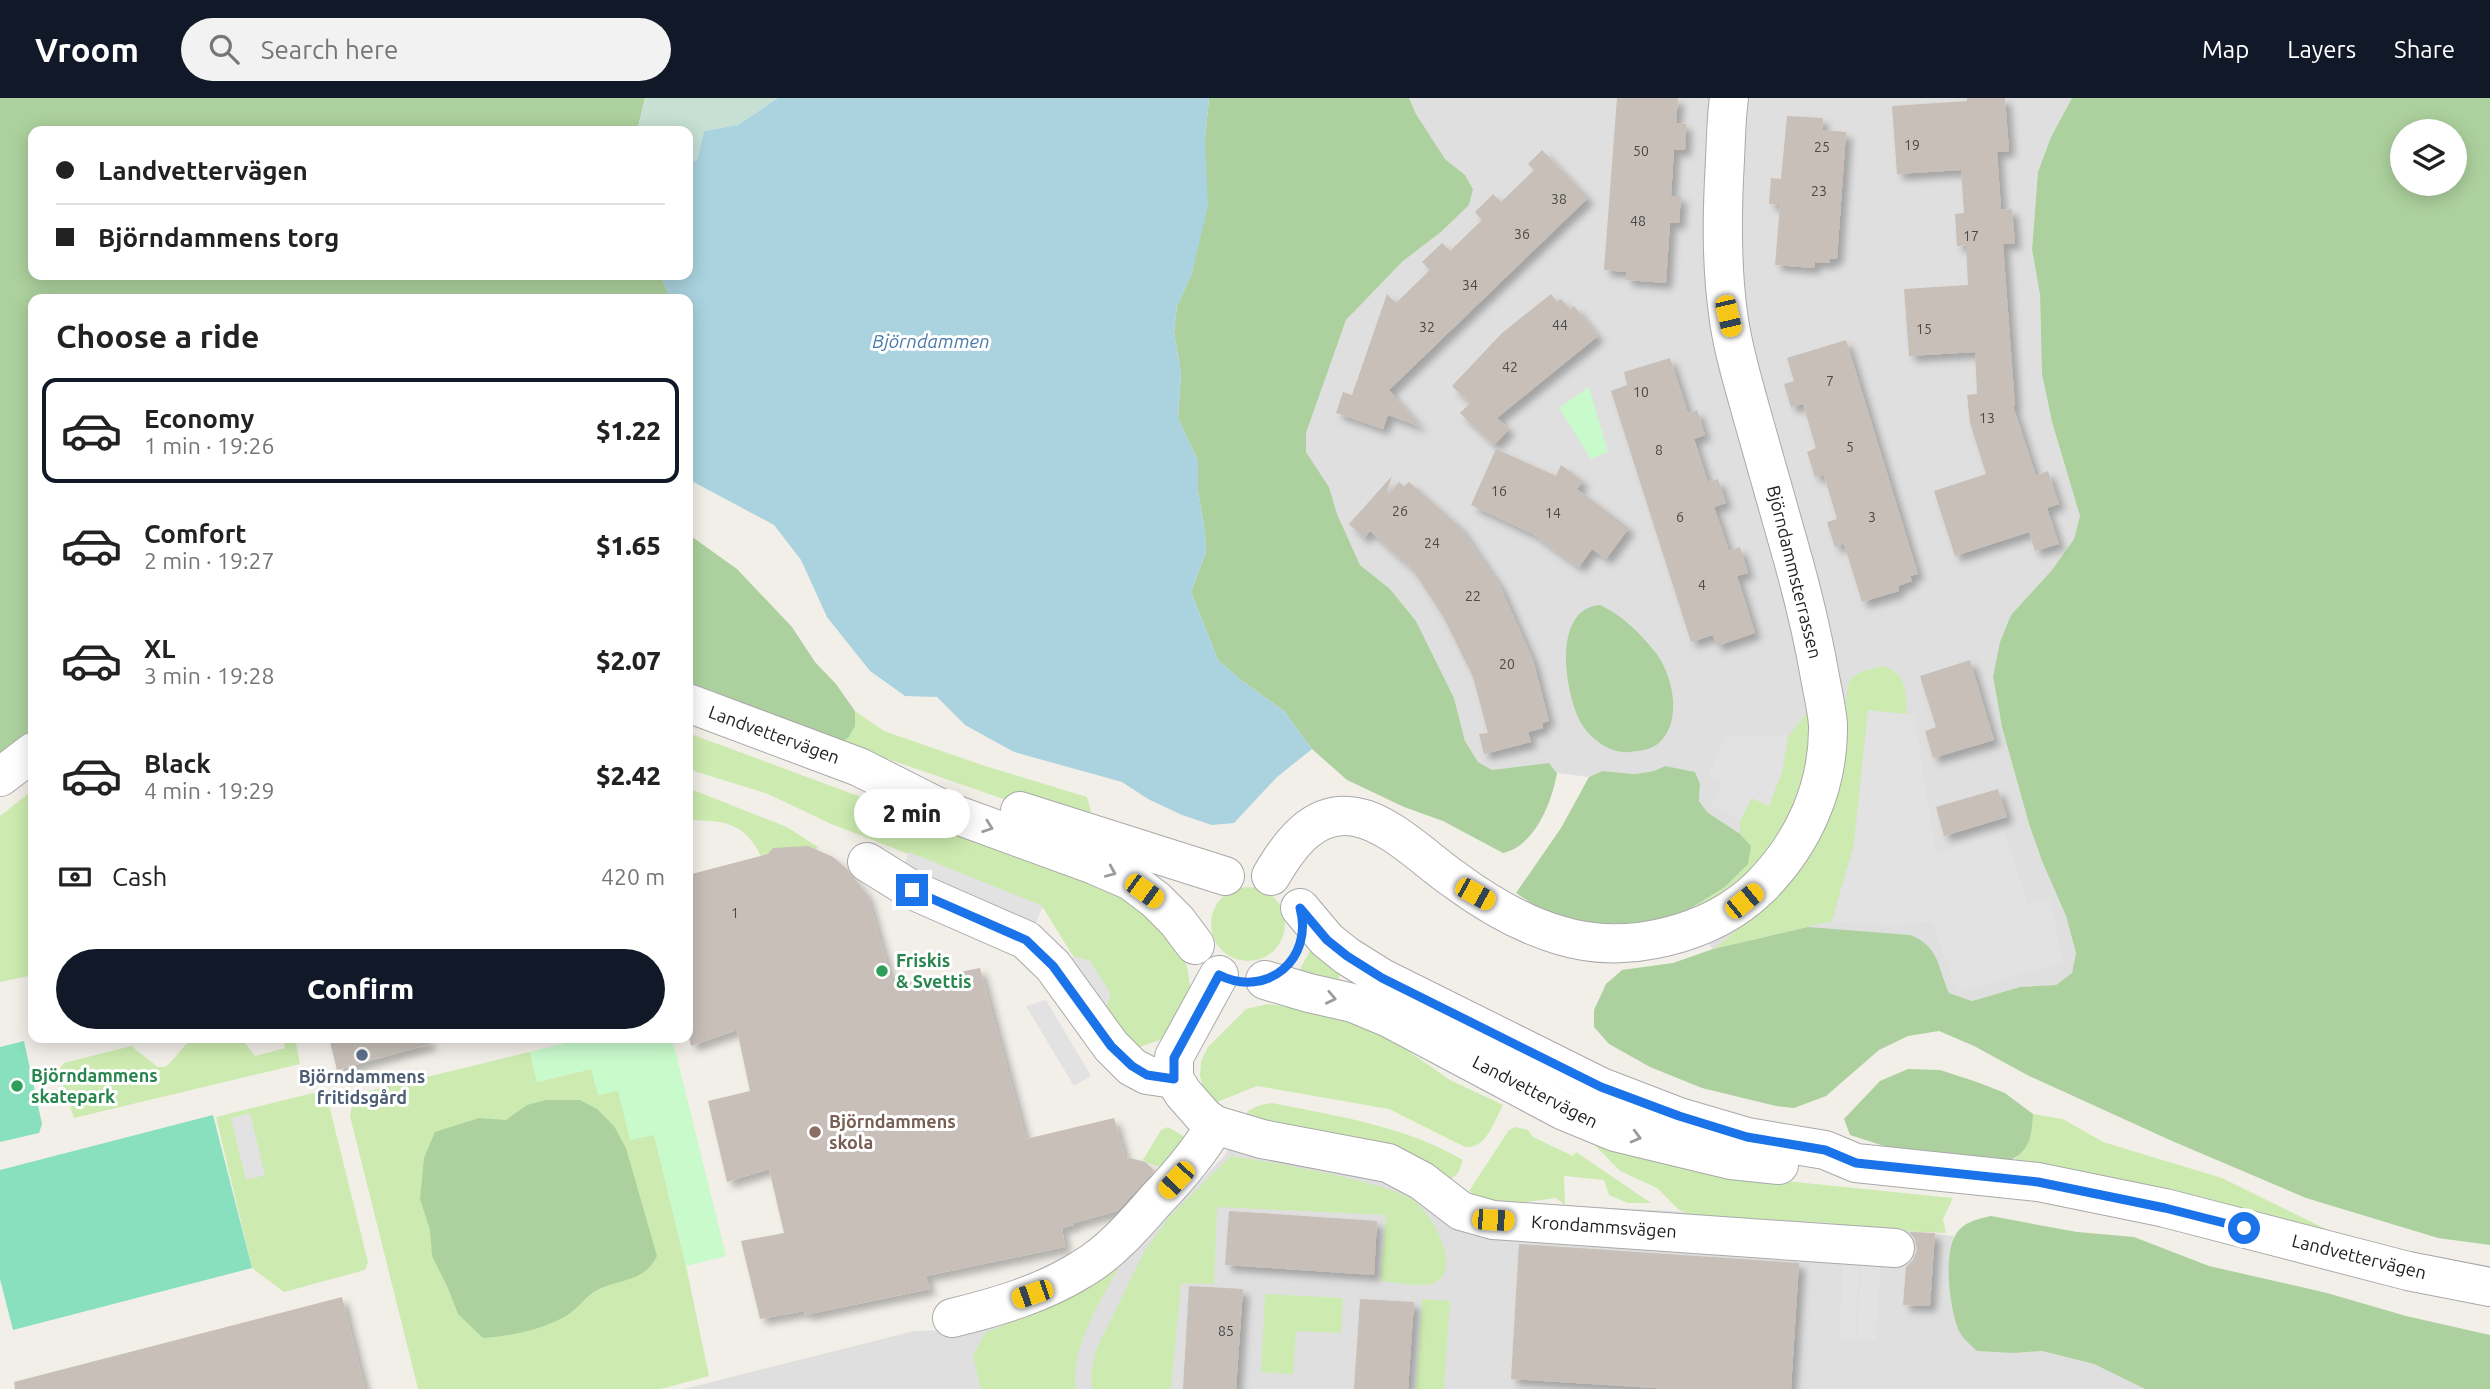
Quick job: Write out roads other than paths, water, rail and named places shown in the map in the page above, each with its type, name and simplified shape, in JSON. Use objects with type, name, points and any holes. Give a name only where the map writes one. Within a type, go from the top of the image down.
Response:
[{"type":"street","name":"Björndammsterrassen","points":[[1271,876],[1304,831],[1322,820],[1340,816],[1354,817],[1389,831],[1456,881],[1528,923],[1562,936],[1591,941],[1655,940],[1699,928],[1732,911],[1782,866],[1799,838],[1818,793],[1825,763],[1828,723],[1806,606],[1742,377],[1728,316],[1723,267],[1722,212],[1730,98]]},
{"type":"street","name":"Landvettervägen","points":[[693,705],[859,767],[946,811],[1131,881],[1156,900],[1195,945]]},
{"type":"street","points":[[0,777],[28,756]]},
{"type":"street","name":"Landvettervägen","points":[[859,767],[955,788],[1052,823],[1224,876]]},
{"type":"street","points":[[867,862],[912,890],[1026,940],[1053,966],[1104,1037],[1125,1060],[1147,1075],[1174,1079],[1174,1058],[1219,975]]},
{"type":"street","points":[[1251,871],[1271,876],[1289,889],[1300,908],[1303,934],[1298,951],[1281,972],[1265,980],[1242,983],[1219,975],[1204,962],[1195,945],[1192,921],[1196,905],[1205,891],[1224,876],[1251,871]]},
{"type":"street","name":"Landvettervägen","points":[[1300,908],[1327,940],[1382,978],[1601,1087],[1679,1116],[1747,1137],[1825,1150],[1856,1163],[2038,1182],[2165,1208],[2408,1271],[2490,1287]]},
{"type":"street","name":"Landvettervägen","points":[[1265,980],[1353,1003],[1389,1018],[1564,1111],[1615,1132],[1731,1160],[1824,1171],[1856,1163]]},
{"type":"street","name":"Krondammsvägen","points":[[1174,1079],[1196,1109],[1216,1125],[1262,1139],[1388,1163],[1422,1181],[1461,1210],[1493,1220],[1895,1248]]},
{"type":"street","points":[[952,1318],[1032,1294],[1083,1269],[1135,1224],[1188,1166],[1216,1125]]},
{"type":"water","name":"Björndammen","points":[[778,98],[1209,98],[1205,139],[1208,206],[1192,273],[1177,306],[1174,332],[1181,373],[1178,418],[1198,461],[1198,491],[1205,532],[1206,552],[1191,592],[1218,660],[1284,711],[1312,749],[1277,777],[1234,823],[1212,825],[1148,799],[1122,782],[1014,752],[965,725],[937,697],[905,696],[870,671],[827,617],[801,560],[774,525],[693,482],[693,294],[668,294],[663,280],[693,280],[693,161],[697,160],[704,131],[738,125]]},
{"type":"place","name":"Friskis & Svettis","points":[[882,971]]},
{"type":"place","name":"Björndammens fritidsgård","points":[[362,1055]]},
{"type":"place","name":"Björndammens skatepark","points":[[17,1086]]},
{"type":"place","name":"Björndammens skola","points":[[815,1132]]}]
